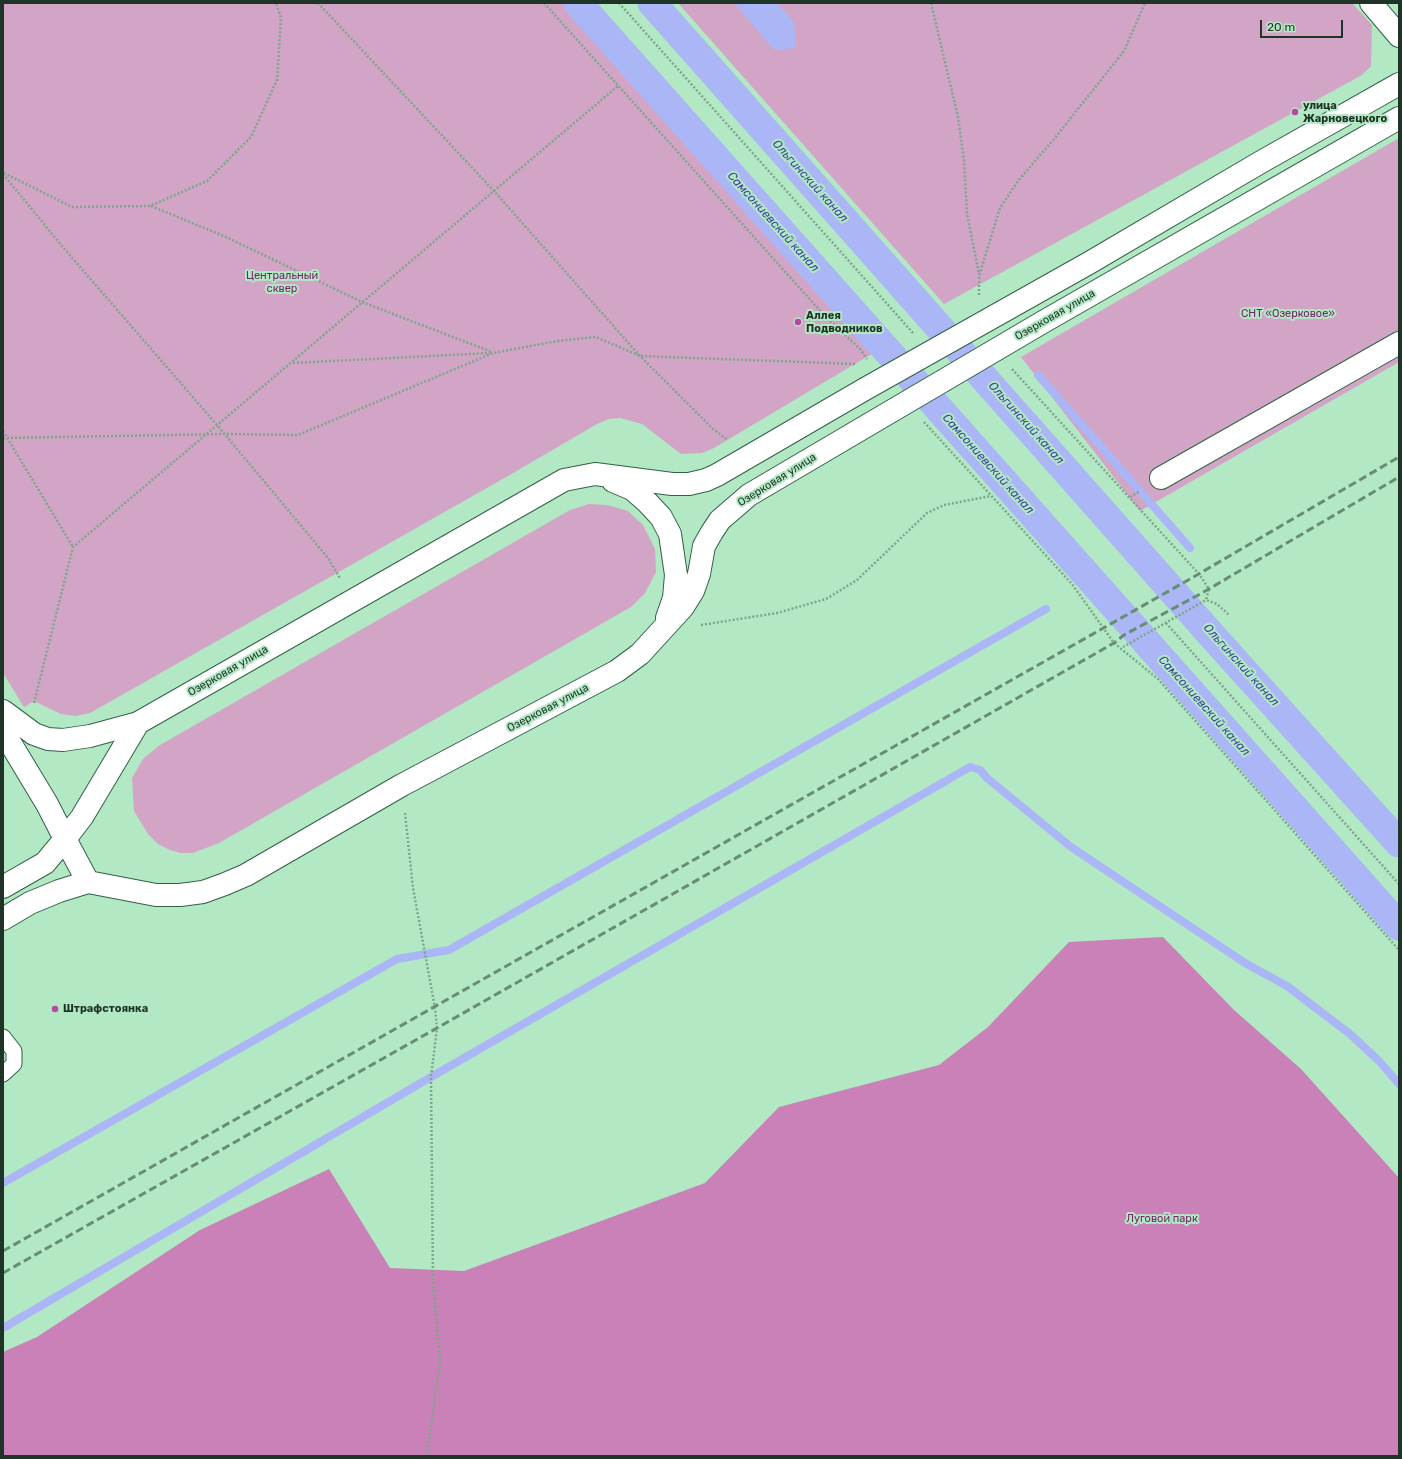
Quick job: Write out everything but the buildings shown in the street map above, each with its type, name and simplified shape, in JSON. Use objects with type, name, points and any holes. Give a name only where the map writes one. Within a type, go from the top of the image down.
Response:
[{"type":"street","points":[[1371,3],[1399,36]]},
{"type":"street","name":"Озерковая улица","points":[[3,711],[34,734],[48,739],[63,740],[90,736],[138,723],[564,480],[595,474],[672,484],[689,484],[706,480],[1089,263],[1261,162],[1399,84]]},
{"type":"street","name":"Озерковая улица","points":[[3,919],[30,903],[59,891],[88,882],[156,895],[180,895],[204,892],[246,875],[402,785],[617,671],[640,654],[683,606],[692,591],[699,574],[704,546],[712,532],[725,515],[749,495],[886,414],[1007,354],[1399,118]]},
{"type":"street","points":[[1161,478],[1399,343]]},
{"type":"street","points":[[595,474],[632,489],[661,517],[670,534],[676,575],[674,598],[661,632]]},
{"type":"street","name":"Озерковая улица","points":[[3,887],[45,863],[65,839],[82,817],[138,723]]},
{"type":"street","points":[[3,731],[47,804],[88,882]]},
{"type":"lane","points":[[3,1037],[14,1051],[14,1064],[3,1074]]},
{"type":"path","points":[[150,206],[207,181],[251,137],[277,80],[281,18],[276,3]]},
{"type":"path","points":[[318,3],[493,190],[640,356],[713,429],[733,443]]},
{"type":"path","points":[[544,3],[823,314],[861,350]]},
{"type":"path","points":[[620,3],[906,324],[916,338]]},
{"type":"path","points":[[931,3],[958,117],[964,160],[968,214],[979,276],[979,301]]},
{"type":"path","points":[[979,276],[1000,208],[1018,181],[1054,139],[1124,51],[1145,3]]},
{"type":"path","points":[[34,704],[73,547],[204,435],[293,363],[493,190],[618,86]]},
{"type":"path","points":[[3,173],[72,206],[150,206],[226,237],[362,302],[493,353]]},
{"type":"path","points":[[3,173],[62,245],[225,434],[328,558],[340,578]]},
{"type":"path","points":[[293,363],[493,353],[596,337],[640,356],[863,364]]},
{"type":"path","points":[[3,438],[225,434],[298,435],[493,353]]},
{"type":"path","points":[[1007,354],[1198,574],[1209,589],[1206,600],[1122,647]]},
{"type":"path","points":[[920,417],[1072,584],[1114,643],[1158,679],[1399,950]]},
{"type":"path","points":[[3,431],[73,547]]},
{"type":"path","points":[[1130,497],[1138,493]]},
{"type":"path","points":[[700,626],[777,613],[826,599],[857,580],[927,512],[944,505],[991,496]]},
{"type":"path","points":[[1206,600],[1217,604],[1230,615]]},
{"type":"path","points":[[1166,623],[1399,884]]},
{"type":"path","points":[[402,785],[413,888],[437,1028],[431,1077],[431,1109],[433,1284],[440,1360],[427,1456]]},
{"type":"green space","name":"Центральный сквер","points":[[3,3],[569,3],[880,349],[714,448],[702,453],[681,454],[642,424],[620,418],[609,419],[597,424],[90,713],[75,716],[61,714],[34,701],[24,707],[3,673]]},
{"type":"green space","points":[[678,3],[1352,3],[1372,25],[1371,66],[1362,75],[944,304]]},
{"type":"green space","name":"СНТ «Озерковое»","points":[[1399,138],[1399,362],[1140,511],[1021,357]]},
{"type":"green space","points":[[589,504],[607,505],[628,511],[643,525],[655,549],[656,572],[645,593],[631,607],[219,843],[193,853],[181,853],[170,850],[158,844],[148,834],[134,811],[132,778],[143,759],[160,745],[570,510]]},
{"type":"green space","name":"Луговой парк","points":[[1163,937],[1234,1010],[1301,1069],[1399,1178],[1399,1456],[3,1456],[3,1352],[37,1337],[200,1230],[329,1169],[390,1268],[464,1271],[705,1183],[779,1107],[939,1065],[988,1027],[1069,942]]},
{"type":"water","points":[[734,3],[777,3],[794,22],[796,48],[774,50]]},
{"type":"waterway","name":"Самсониевский канал","points":[[578,3],[1399,926]]},
{"type":"waterway","name":"Ольгинский канал","points":[[652,3],[1215,639],[1399,843]]},
{"type":"waterway","points":[[1038,375],[1190,548]]},
{"type":"waterway","points":[[3,1183],[397,959],[449,950],[1046,609]]},
{"type":"waterway","points":[[3,1328],[431,1077],[970,767],[980,770],[987,778],[1071,847],[1245,963],[1287,986],[1350,1034],[1379,1061],[1399,1084]]},
{"type":"railway","points":[[3,1251],[1190,579],[1399,457]]},
{"type":"railway","points":[[3,1273],[1114,643],[1124,635],[1202,593],[1399,477]]},
{"type":"place","name":"улица Жарновецкого","points":[[1295,112]]},
{"type":"place","name":"Аллея Подводников","points":[[798,322]]},
{"type":"place","name":"Штрафстоянка","points":[[55,1009]]}]
